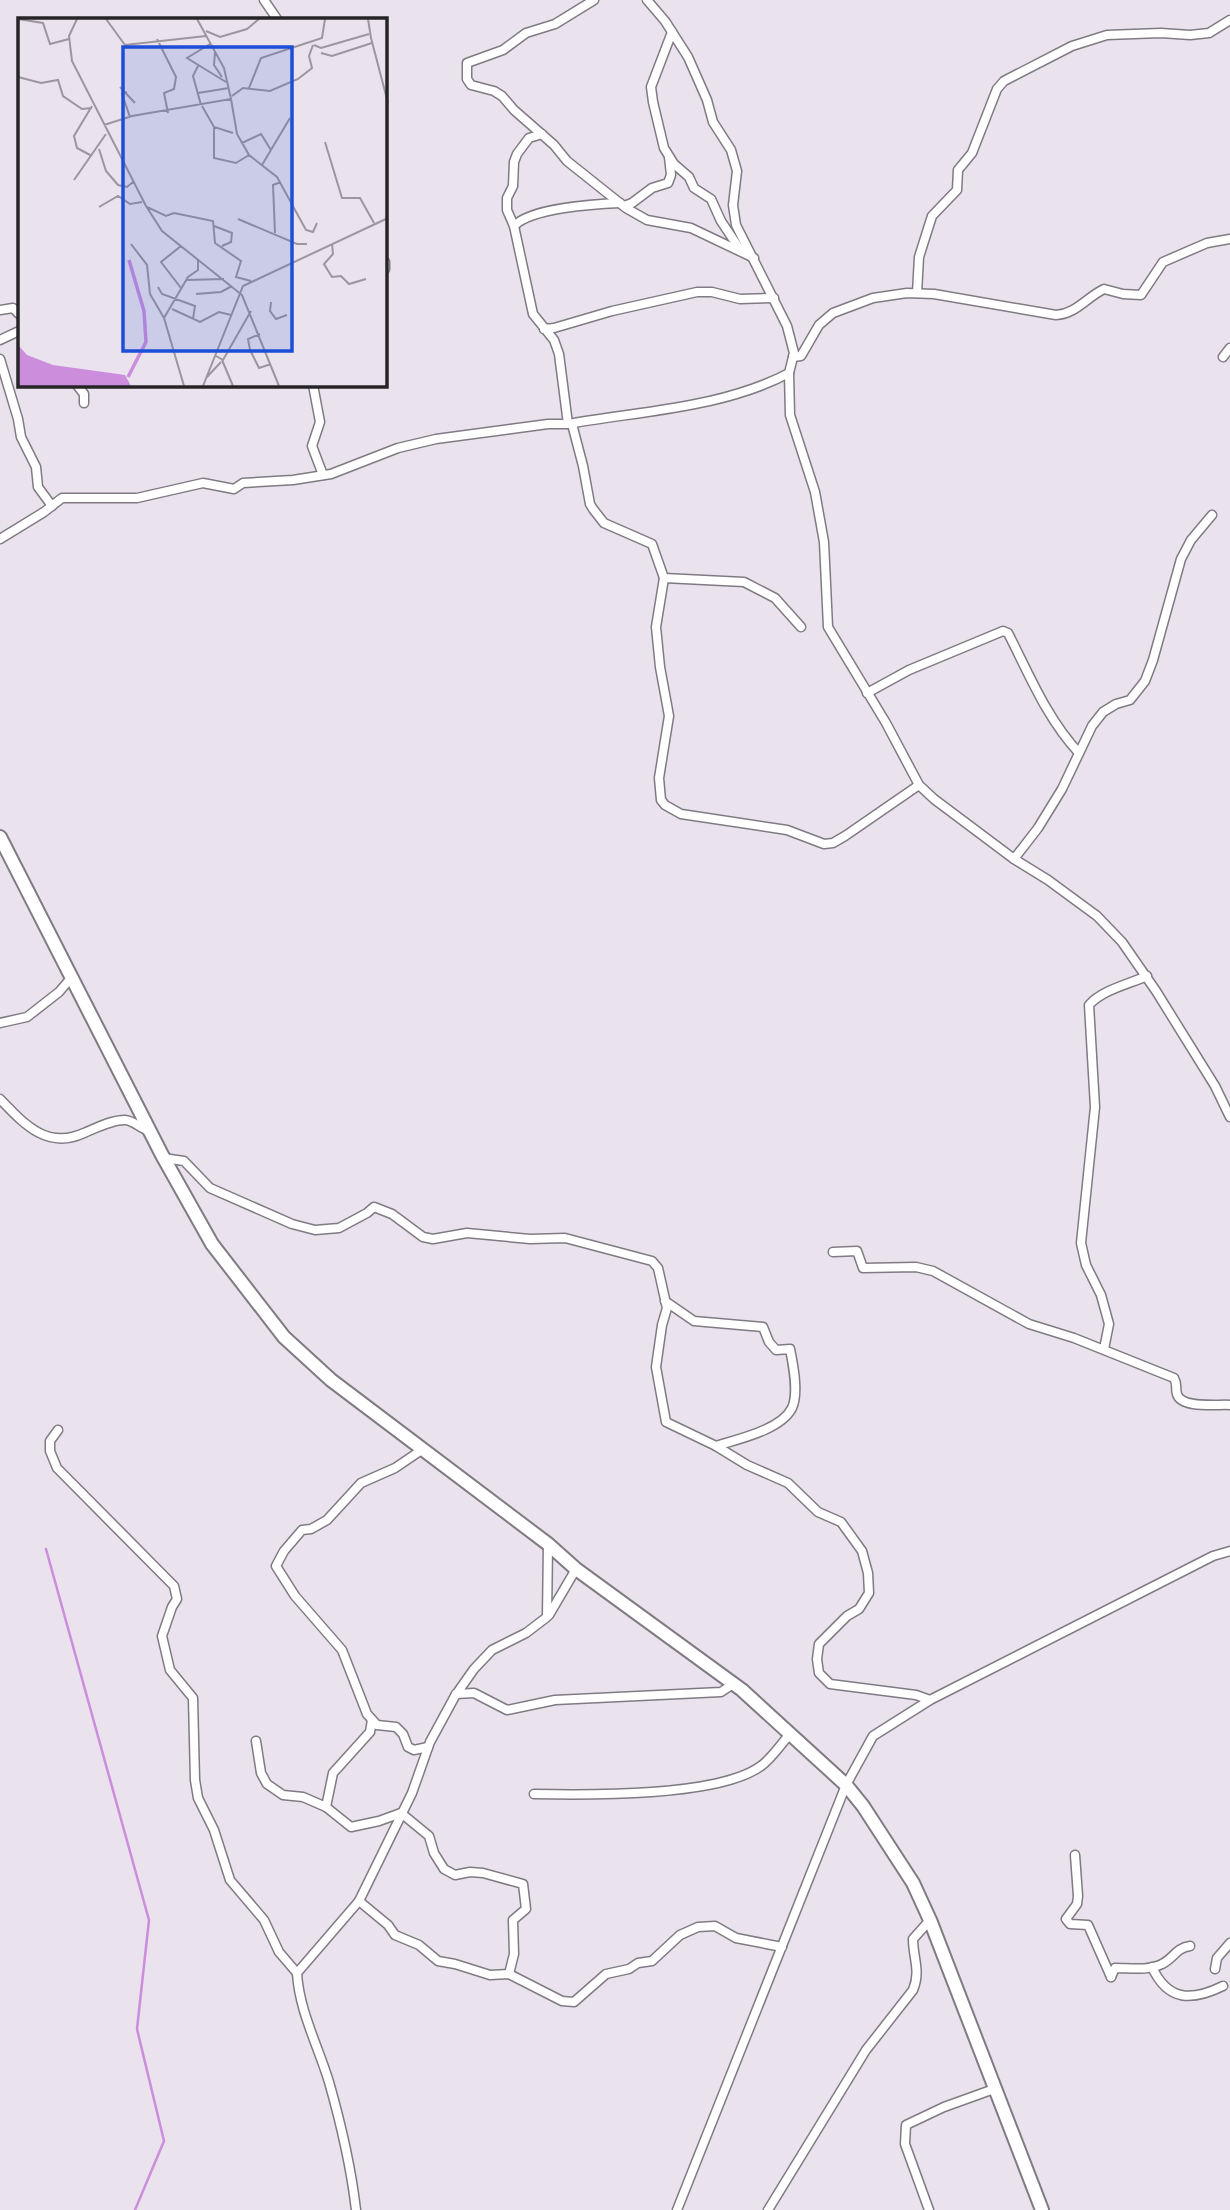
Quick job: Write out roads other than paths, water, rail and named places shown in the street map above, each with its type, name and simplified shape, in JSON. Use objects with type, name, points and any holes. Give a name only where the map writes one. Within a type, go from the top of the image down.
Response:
[{"type":"street","points":[[264,0],[276,18]]},
{"type":"street","points":[[594,0],[564,20],[526,33],[503,50],[466,64],[467,79],[471,85],[502,96],[567,161],[647,220],[691,228],[755,258]]},
{"type":"street","points":[[647,0],[688,57],[708,100],[713,122],[731,150],[737,171],[733,205],[736,225],[788,326],[794,353],[789,373],[790,415],[815,492],[824,542],[828,628],[886,723],[919,785],[1014,859],[1097,916],[1122,942],[1147,976],[1216,1086],[1230,1117]]},
{"type":"street","points":[[918,293],[919,257],[932,216],[957,190],[958,170],[972,153],[997,89],[1004,80],[1072,46],[1107,35],[1209,33],[1230,20]]},
{"type":"street","points":[[514,226],[529,216],[545,212],[632,203],[652,188],[668,183],[671,175],[669,157],[651,87],[672,32]]},
{"type":"street","points":[[542,134],[529,138],[514,162],[513,186],[507,210],[514,226],[533,314],[554,340],[559,354],[570,424],[590,503],[604,523],[652,544],[664,578],[656,628],[669,716],[659,779],[659,790],[665,805],[681,814],[787,830],[824,844],[833,843],[845,836],[919,785]]},
{"type":"street","points":[[669,157],[684,171],[694,188],[710,200],[741,252]]},
{"type":"street","points":[[793,358],[801,356],[819,325],[833,313],[873,298],[918,293],[1066,314],[1104,289],[1141,295],[1163,262],[1207,243],[1230,239]]},
{"type":"street","points":[[544,329],[697,292],[712,292],[740,299],[774,298]]},
{"type":"street","points":[[0,310],[13,308],[18,313]]},
{"type":"street","points":[[0,340],[18,331]]},
{"type":"street","points":[[1223,357],[1230,348]]},
{"type":"street","points":[[0,359],[21,437],[36,467],[38,487],[52,506]]},
{"type":"street","points":[[0,539],[62,498],[137,498],[203,483],[234,489],[243,483],[323,475],[398,448],[436,439],[548,424],[570,424],[723,397],[762,387],[789,373]]},
{"type":"street","points":[[79,387],[84,394],[85,403]]},
{"type":"street","points":[[313,387],[320,422],[312,446],[323,475]]},
{"type":"street","points":[[1014,859],[1038,828],[1062,789],[1092,726],[1103,712],[1130,700],[1145,681],[1181,559],[1191,540],[1213,514]]},
{"type":"street","points":[[664,578],[744,582],[775,598],[801,627]]},
{"type":"street","points":[[867,693],[909,670],[1003,631],[1008,633],[1064,737],[1079,753]]},
{"type":"street","points":[[0,837],[163,1158],[212,1244],[284,1337],[331,1380],[548,1544],[576,1569],[733,1684],[846,1785],[863,1806],[913,1883],[930,1920],[1042,2210]]},
{"type":"street","points":[[1104,1349],[1109,1324],[1101,1295],[1086,1265],[1081,1243],[1095,1107],[1089,1004],[1115,989],[1147,976]]},
{"type":"street","points":[[0,1023],[27,1017],[59,992],[71,978]]},
{"type":"street","points":[[0,1099],[22,1121],[54,1139],[70,1139],[104,1124],[128,1119],[149,1130]]},
{"type":"street","points":[[163,1158],[184,1161],[210,1188],[292,1224],[315,1230],[339,1228],[367,1213],[374,1206],[392,1214],[423,1237],[433,1239],[467,1233],[530,1239],[565,1238],[652,1261],[658,1268],[667,1308],[656,1367],[666,1422],[716,1446],[747,1465],[788,1483],[818,1512],[841,1522],[862,1551],[868,1573],[869,1593],[859,1609],[847,1616],[819,1644],[819,1674],[830,1684],[916,1695],[930,1700]]},
{"type":"street","points":[[833,1252],[857,1251],[863,1268],[916,1267],[933,1271],[1028,1324],[1104,1349],[1174,1378],[1181,1401],[1192,1405],[1230,1405]]},
{"type":"street","points":[[665,1301],[694,1321],[763,1327],[769,1342],[776,1350],[790,1349],[795,1371],[794,1406],[787,1415],[766,1430],[716,1446]]},
{"type":"street","points":[[58,1430],[50,1441],[50,1451],[57,1468],[174,1586],[177,1599],[162,1636],[170,1670],[194,1698],[195,1780],[198,1798],[214,1830],[230,1880],[264,1920],[279,1952],[297,1973],[298,1991],[329,2084],[351,2164],[356,2210]]},
{"type":"street","points":[[423,1449],[395,1468],[361,1483],[327,1520],[302,1531],[284,1551],[276,1566],[295,1596],[342,1650],[367,1714],[372,1720],[377,1725],[396,1727],[403,1734],[408,1747],[414,1750],[428,1747]]},
{"type":"street","points":[[547,1617],[548,1544]]},
{"type":"street","points":[[677,2210],[846,1785],[873,1736],[930,1700],[1213,1556],[1230,1550]]},
{"type":"street","points":[[297,1973],[337,1923],[359,1901],[412,1793],[428,1747],[456,1694],[492,1650],[526,1633],[547,1617],[576,1569]]},
{"type":"street","points":[[456,1694],[474,1693],[507,1710],[555,1700],[721,1692],[733,1684]]},
{"type":"street","points":[[326,1807],[333,1773],[370,1732],[372,1720]]},
{"type":"street","points":[[534,1794],[650,1792],[710,1784],[761,1766],[790,1734]]},
{"type":"street","points":[[256,1741],[261,1773],[267,1784],[283,1795],[303,1797],[326,1807],[351,1826],[379,1821],[401,1813]]},
{"type":"street","points":[[401,1813],[429,1836],[434,1853],[444,1869],[455,1875],[483,1873],[523,1884],[526,1909],[513,1920],[513,1954],[509,1974]]},
{"type":"street","points":[[1075,1855],[1077,1904],[1066,1919],[1070,1924],[1088,1925],[1105,1965],[1115,1968],[1152,1967],[1162,1964],[1180,1949],[1190,1947]]},
{"type":"street","points":[[359,1901],[396,1935],[419,1945],[438,1961],[490,1975],[509,1974],[562,2001],[574,2002],[606,1974],[629,1969],[638,1962],[652,1961],[680,1935],[698,1927],[715,1926],[736,1938],[782,1947]]},
{"type":"street","points":[[768,2210],[866,2050],[913,1990],[918,1969],[913,1939],[930,1920]]},
{"type":"street","points":[[1215,1969],[1217,1958],[1230,1943]]},
{"type":"street","points":[[1152,1967],[1169,1992],[1177,1995],[1209,1994],[1223,1986]]},
{"type":"street","points":[[929,2210],[905,2144],[906,2125],[944,2107],[995,2089]]},
{"type":"waterway","points":[[46,1549],[149,1920],[137,2029],[164,2141],[135,2210]]}]
